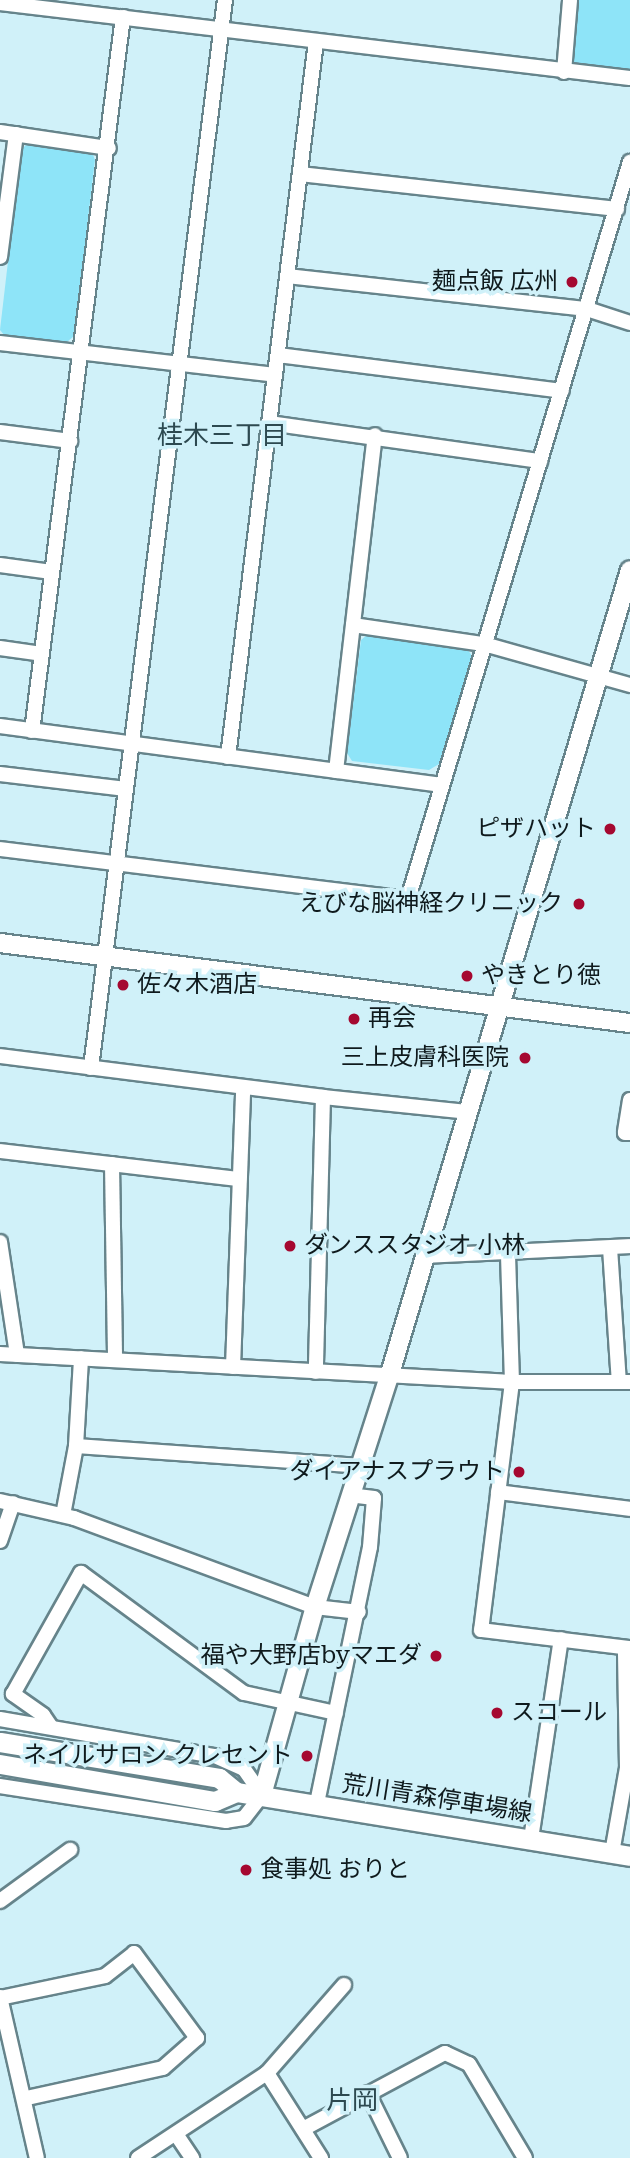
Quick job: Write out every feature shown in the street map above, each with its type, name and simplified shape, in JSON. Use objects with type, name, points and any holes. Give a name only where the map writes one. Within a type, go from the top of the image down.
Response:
[{"type":"main road","name":"荒川青森停車場線","points":[[0,1742],[219,1778],[236,1791],[262,1796],[621,1854]]},
{"type":"main road","name":"荒川青森停車場線","points":[[0,1764],[215,1801],[236,1791]]},
{"type":"street","points":[[91,1068],[225,0]]},
{"type":"street","points":[[564,72],[570,0]]},
{"type":"street","points":[[0,3],[630,78]]},
{"type":"street","points":[[32,731],[83,353],[123,16]]},
{"type":"street","points":[[228,757],[316,41]]},
{"type":"street","points":[[0,132],[109,148]]},
{"type":"street","points":[[0,257],[16,134]]},
{"type":"street","points":[[0,849],[408,899],[630,162]]},
{"type":"street","points":[[300,174],[617,209]]},
{"type":"street","points":[[288,276],[587,309],[630,323]]},
{"type":"street","points":[[0,343],[275,375]]},
{"type":"street","points":[[278,355],[562,391]]},
{"type":"street","points":[[270,423],[375,435],[540,461]]},
{"type":"street","points":[[0,432],[70,441]]},
{"type":"street","points":[[336,771],[375,435]]},
{"type":"street","points":[[0,565],[52,572]]},
{"type":"street","points":[[0,1786],[226,1821],[244,1818],[262,1796],[286,1703],[389,1377],[630,570]]},
{"type":"street","points":[[353,625],[484,644],[630,685]]},
{"type":"street","points":[[0,648],[42,654]]},
{"type":"street","points":[[0,726],[442,785]]},
{"type":"street","points":[[0,774],[126,789]]},
{"type":"street","points":[[0,943],[630,1023]]},
{"type":"street","points":[[0,1056],[243,1088],[467,1112]]},
{"type":"street","points":[[233,1367],[243,1088]]},
{"type":"street","points":[[316,1372],[323,1097]]},
{"type":"street","points":[[630,1100],[625,1133],[630,1133]]},
{"type":"street","points":[[0,1151],[239,1179]]},
{"type":"street","points":[[112,1164],[115,1360]]},
{"type":"street","points":[[0,1242],[17,1355]]},
{"type":"street","points":[[425,1256],[508,1255],[630,1246]]},
{"type":"street","points":[[0,1354],[389,1377],[512,1382],[624,1382],[610,1248]]},
{"type":"street","points":[[508,1255],[512,1382],[481,1630],[627,1649],[627,1768],[621,1854]]},
{"type":"street","points":[[63,1515],[76,1446],[81,1359]]},
{"type":"street","points":[[76,1446],[360,1466]]},
{"type":"street","points":[[498,1492],[630,1509]]},
{"type":"street","points":[[317,1803],[359,1612],[374,1498],[351,1495]]},
{"type":"street","points":[[0,1541],[7,1502],[63,1515],[315,1607],[359,1612]]},
{"type":"street","points":[[51,1727],[43,1715],[13,1695],[81,1573],[244,1693],[335,1713]]},
{"type":"street","points":[[531,1839],[561,1639]]},
{"type":"street","points":[[0,1719],[215,1756],[244,1769],[262,1796]]},
{"type":"street","points":[[0,1901],[70,1850]]},
{"type":"street","points":[[26,2098],[163,2068],[197,2038],[134,1953],[105,1976],[1,2001],[26,2098],[37,2158]]},
{"type":"street","points":[[138,2158],[267,2073],[344,1985]]},
{"type":"street","points":[[303,2129],[445,2053],[453,2054],[469,2064],[525,2158]]},
{"type":"street","points":[[267,2073],[321,2158]]},
{"type":"street","points":[[369,2094],[400,2158]]},
{"type":"street","points":[[176,2134],[192,2158]]},
{"type":"shaded area","points":[[578,0],[630,0],[630,71],[571,64]]},
{"type":"shaded area","points":[[27,144],[92,152],[95,160],[74,336],[67,342],[5,336],[0,330],[21,150]]},
{"type":"shaded area","points":[[367,635],[466,647],[472,656],[439,764],[429,770],[352,761],[347,753],[361,640]]},
{"type":"place","name":"麺点飯 広州","points":[[572,282]]},
{"type":"place","name":"ピザハット","points":[[610,829]]},
{"type":"place","name":"えびな脳神経クリニック","points":[[579,904]]},
{"type":"place","name":"やきとり徳","points":[[467,976]]},
{"type":"place","name":"佐々木酒店","points":[[123,985]]},
{"type":"place","name":"再会","points":[[354,1019]]},
{"type":"place","name":"三上皮膚科医院","points":[[525,1058]]},
{"type":"place","name":"ダンススタジオ 小林","points":[[290,1246]]},
{"type":"place","name":"ダイアナスプラウト","points":[[519,1472]]},
{"type":"place","name":"福や大野店byマエダ","points":[[436,1656]]},
{"type":"place","name":"スコール","points":[[497,1713]]},
{"type":"place","name":"ネイルサロン クレセント","points":[[307,1756]]},
{"type":"place","name":"食事処 おりと","points":[[246,1870]]},
{"type":"district","name":"桂木三丁目","points":[[222,436]]},
{"type":"district","name":"片岡","points":[[352,2101]]}]
